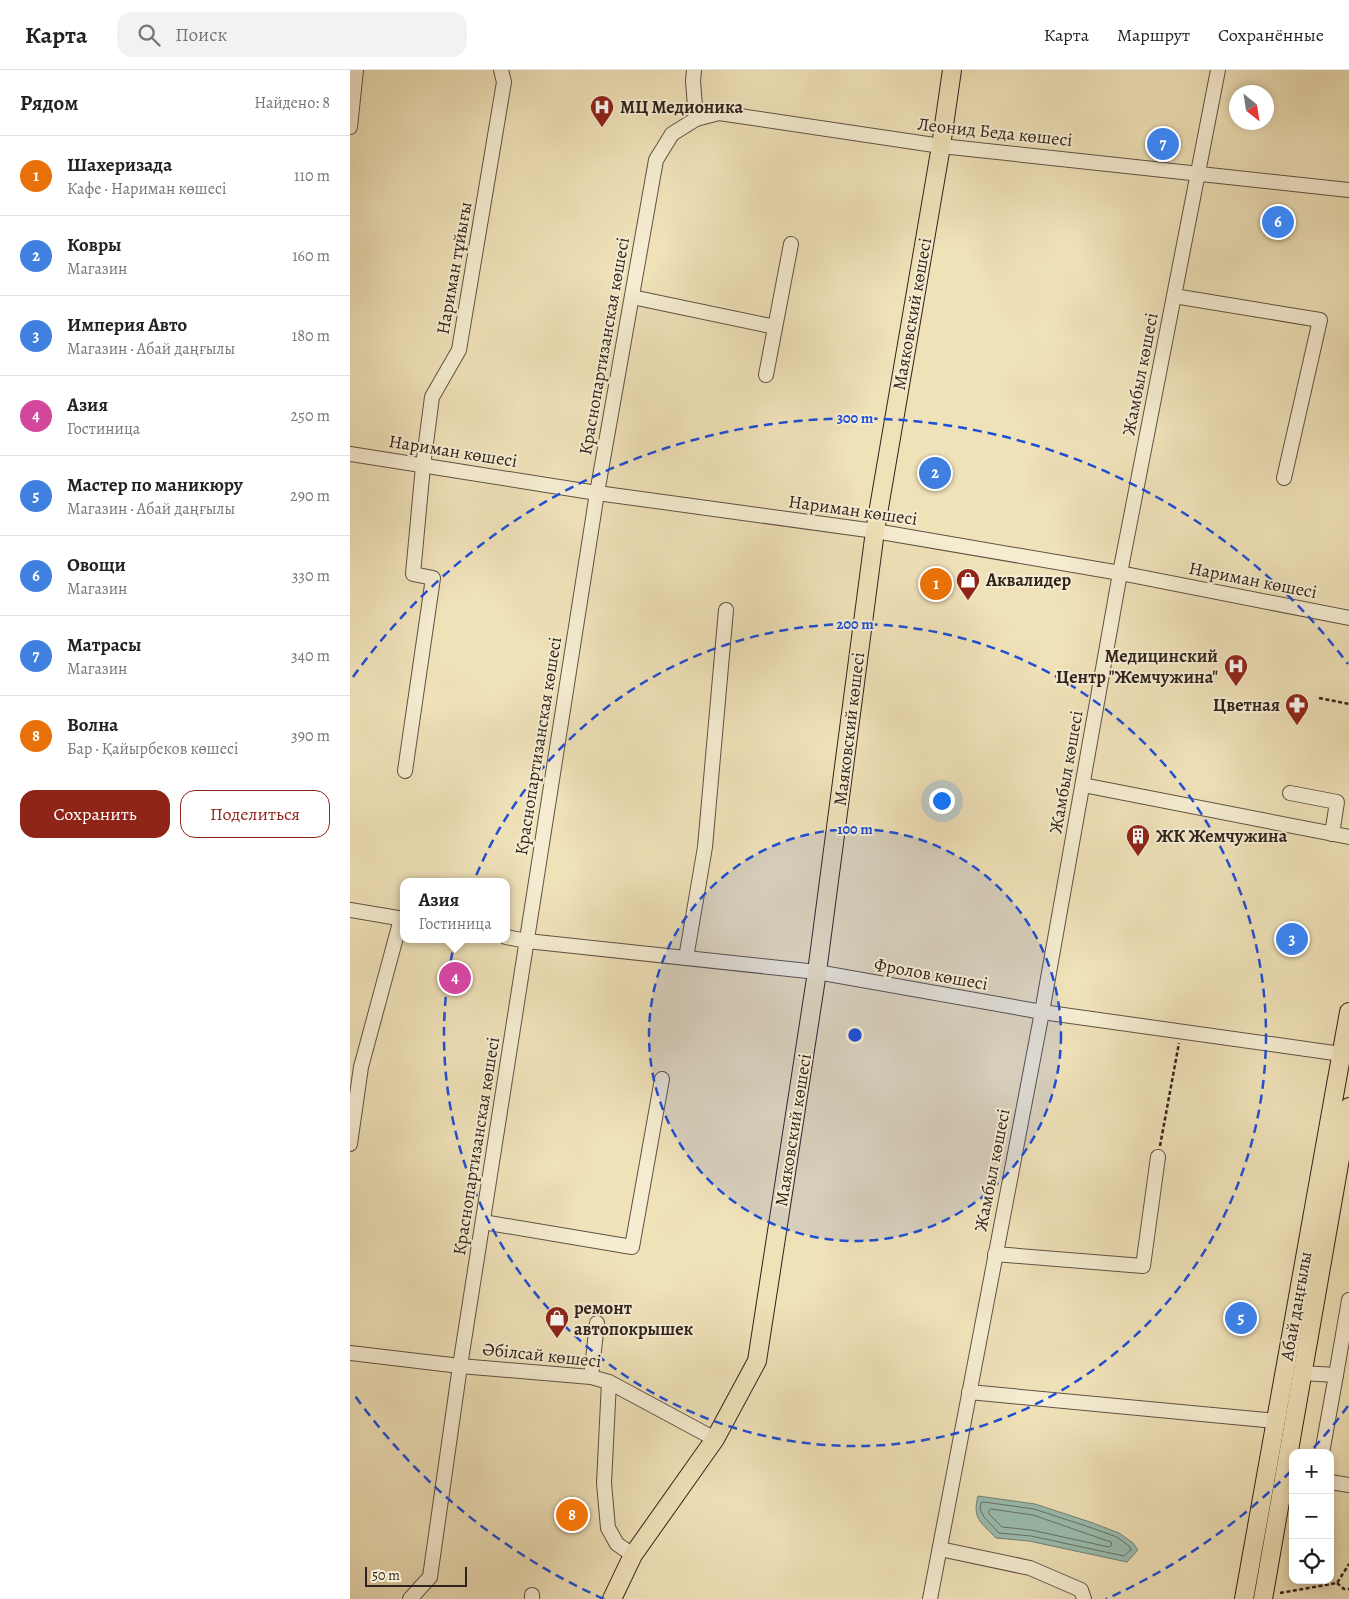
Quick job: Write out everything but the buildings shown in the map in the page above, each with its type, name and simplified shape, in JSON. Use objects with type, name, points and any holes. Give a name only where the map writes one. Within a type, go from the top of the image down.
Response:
[{"type":"main road","name":"Маяковский көшесі","points":[[612,1599],[633,1555],[715,1439],[757,1361],[817,972],[875,532],[941,146],[952,70]]},
{"type":"main road","name":"Абай даңғылы","points":[[1244,1599],[1345,1054],[1349,1012]]},
{"type":"main road","name":"Абай даңғылы","points":[[1264,1597],[1349,1107]]},
{"type":"street","points":[[350,127],[356,70]]},
{"type":"street","name":"Нариман тұйығы","points":[[405,771],[433,578],[412,574],[432,397],[459,350],[504,82],[501,70]]},
{"type":"street","points":[[694,70],[696,119]]},
{"type":"street","name":"Жамбыл көшесі","points":[[930,1599],[1042,1012],[1120,573],[1218,70]]},
{"type":"street","name":"Леонид Беда көшесі","points":[[656,160],[672,134],[696,119],[719,113],[941,146],[1198,172],[1349,190]]},
{"type":"street","name":"Краснопартизанская көшесі","points":[[410,1599],[430,1577],[460,1366],[597,493],[656,160]]},
{"type":"street","points":[[766,375],[791,244]]},
{"type":"street","points":[[632,296],[775,327]]},
{"type":"street","points":[[1174,296],[1320,320],[1284,478]]},
{"type":"street","name":"Нариман көшесі","points":[[350,454],[597,493],[875,532],[1120,573],[1349,618]]},
{"type":"street","points":[[686,958],[705,847],[726,610]]},
{"type":"street","points":[[1083,785],[1349,837]]},
{"type":"street","points":[[1290,793],[1337,802],[1332,834]]},
{"type":"street","points":[[350,910],[400,919]]},
{"type":"street","points":[[350,1144],[361,1067],[400,926]]},
{"type":"street","name":"Фролов көшесі","points":[[510,938],[817,972],[1042,1012],[1345,1054]]},
{"type":"street","points":[[483,1222],[632,1247],[662,1079]]},
{"type":"street","points":[[995,1254],[1143,1266],[1158,1157]]},
{"type":"street","points":[[1323,1449],[1349,1300]]},
{"type":"street","points":[[591,1377],[597,1322]]},
{"type":"street","name":"Әбілсай көшесі","points":[[350,1353],[460,1366],[591,1377],[609,1382],[715,1439]]},
{"type":"street","points":[[1302,1373],[1336,1375]]},
{"type":"street","points":[[609,1382],[604,1483],[608,1528],[617,1544],[633,1555]]},
{"type":"street","points":[[969,1392],[1276,1421]]},
{"type":"street","points":[[1334,1483],[1349,1485]]},
{"type":"street","points":[[940,1549],[1030,1568],[1081,1590],[1084,1599]]},
{"type":"path","points":[[1319,698],[1349,704]]},
{"type":"path","points":[[1158,1157],[1181,1032]]},
{"type":"path","points":[[1264,1597],[1337,1583],[1348,1567]]},
{"type":"path","points":[[1337,1583],[1344,1589],[1349,1589]]},
{"type":"water","points":[[978,1496],[1035,1504],[1090,1522],[1119,1533],[1133,1543],[1138,1550],[1127,1562],[1029,1541],[996,1538],[979,1520],[976,1510]]},
{"type":"place","name":"МЦ Медионика","points":[[602,128]]},
{"type":"place","name":"Матрасы","points":[[1163,144]]},
{"type":"place","name":"Овощи","points":[[1278,222]]},
{"type":"place","name":"Ковры","points":[[935,473]]},
{"type":"place","name":"Шахеризада","points":[[936,584]]},
{"type":"place","name":"Аквалидер","points":[[968,601]]},
{"type":"place","name":"Медицинский Центр \"Жемчужина\"","points":[[1236,687]]},
{"type":"place","name":"Цветная","points":[[1297,726]]},
{"type":"place","name":"ЖК Жемчужина","points":[[1138,857]]},
{"type":"place","name":"Империя Авто","points":[[1292,939]]},
{"type":"place","name":"Азия","points":[[455,978]]},
{"type":"place","name":"Мастер по маникюру","points":[[1241,1318]]},
{"type":"place","name":"ремонт автопокрышек","points":[[557,1339]]},
{"type":"place","name":"Волна","points":[[572,1515]]}]
